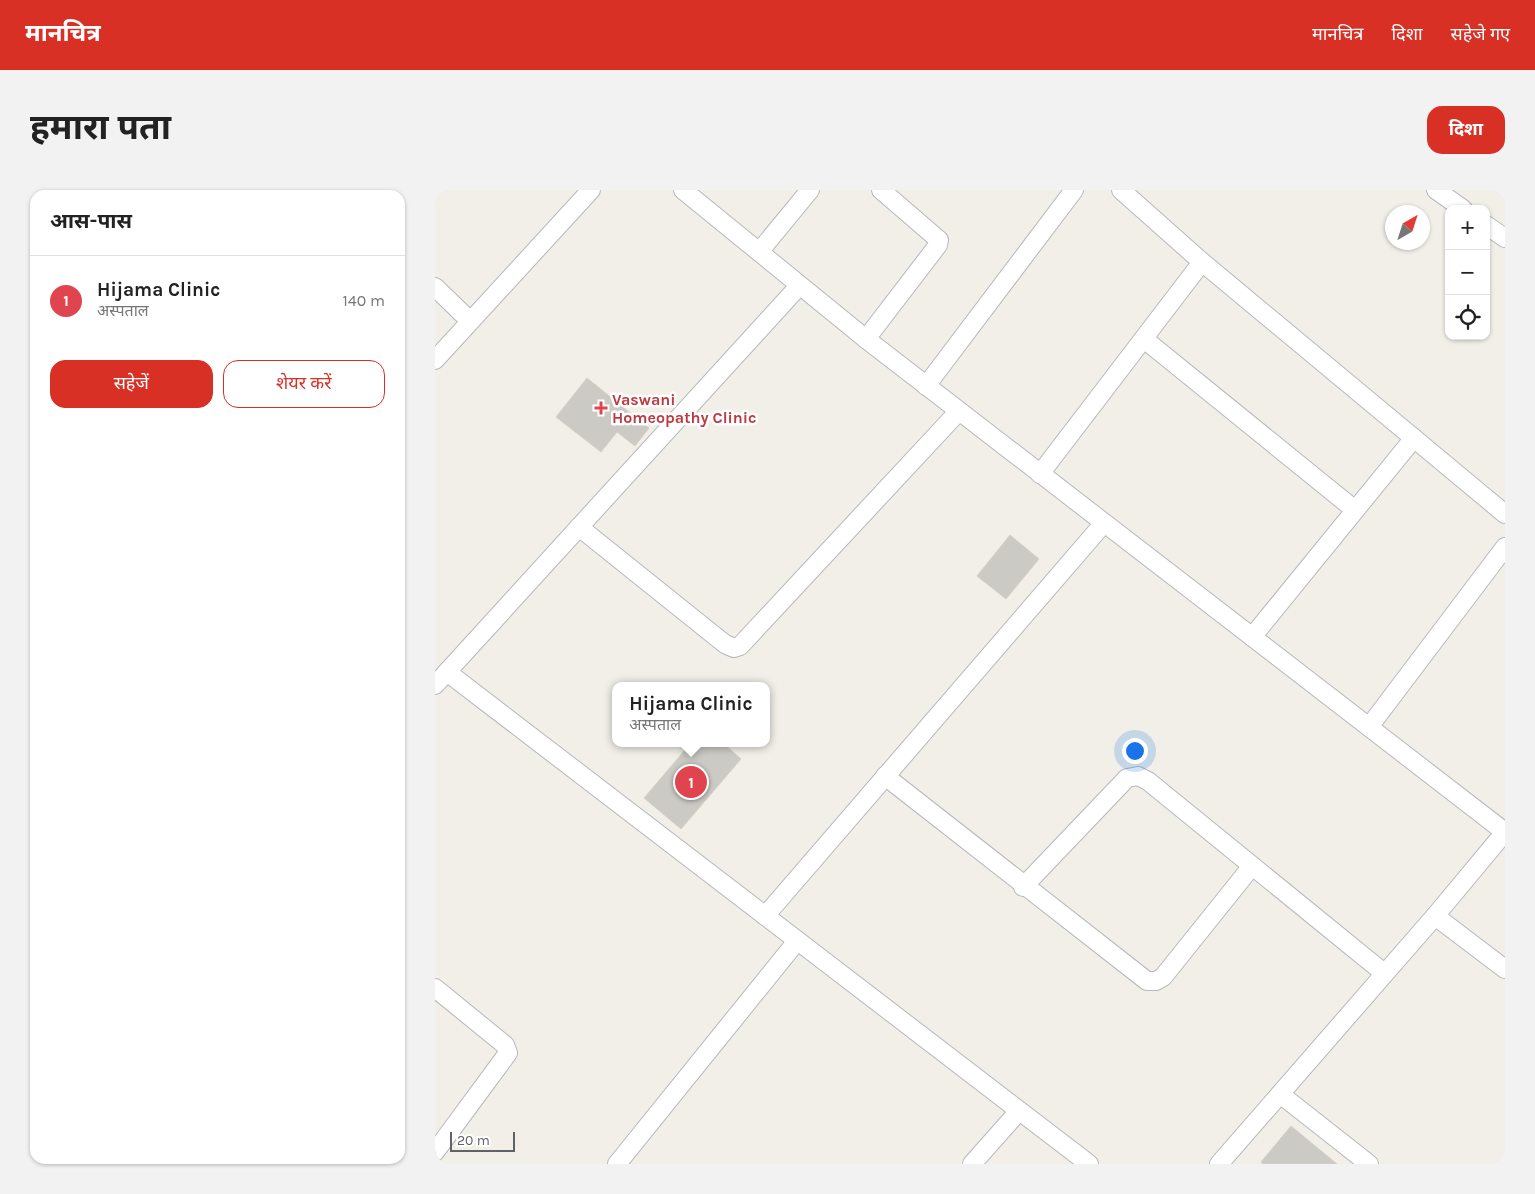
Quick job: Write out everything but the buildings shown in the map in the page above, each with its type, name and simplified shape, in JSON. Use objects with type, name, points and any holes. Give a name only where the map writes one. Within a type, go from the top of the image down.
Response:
[{"type":"street","points":[[435,360],[591,190]]},
{"type":"street","points":[[683,190],[799,286],[926,386],[1505,832],[1435,916],[1219,1164]]},
{"type":"street","points":[[759,252],[810,190]]},
{"type":"street","points":[[866,339],[938,245],[939,240],[881,190]]},
{"type":"street","points":[[926,386],[1074,190]]},
{"type":"street","points":[[1121,190],[1203,262],[1505,514]]},
{"type":"street","points":[[1436,190],[1457,205]]},
{"type":"street","points":[[1490,228],[1505,238]]},
{"type":"street","points":[[1040,474],[1203,262]]},
{"type":"street","points":[[799,286],[441,679],[765,916],[1089,1164]]},
{"type":"street","points":[[435,287],[470,321]]},
{"type":"street","points":[[1144,339],[1355,510]]},
{"type":"street","points":[[579,527],[725,644],[734,648],[741,646],[959,411]]},
{"type":"street","points":[[1252,637],[1414,438]]},
{"type":"street","points":[[765,916],[1104,523]]},
{"type":"street","points":[[1369,728],[1505,547]]},
{"type":"street","points":[[885,776],[1023,886],[1147,981],[1156,982],[1163,977],[1252,866]]},
{"type":"street","points":[[1023,886],[1127,778],[1138,776],[1148,781],[1384,973]]},
{"type":"street","points":[[1435,916],[1505,969]]},
{"type":"street","points":[[617,1164],[797,941]]},
{"type":"street","points":[[435,988],[505,1045],[508,1053],[435,1152]]},
{"type":"street","points":[[1280,1094],[1369,1164]]},
{"type":"street","points":[[972,1164],[1019,1111]]},
{"type":"place","name":"Vaswani Homeopathy Clinic","points":[[601,408]]},
{"type":"place","name":"Hijama Clinic","points":[[691,782]]}]
